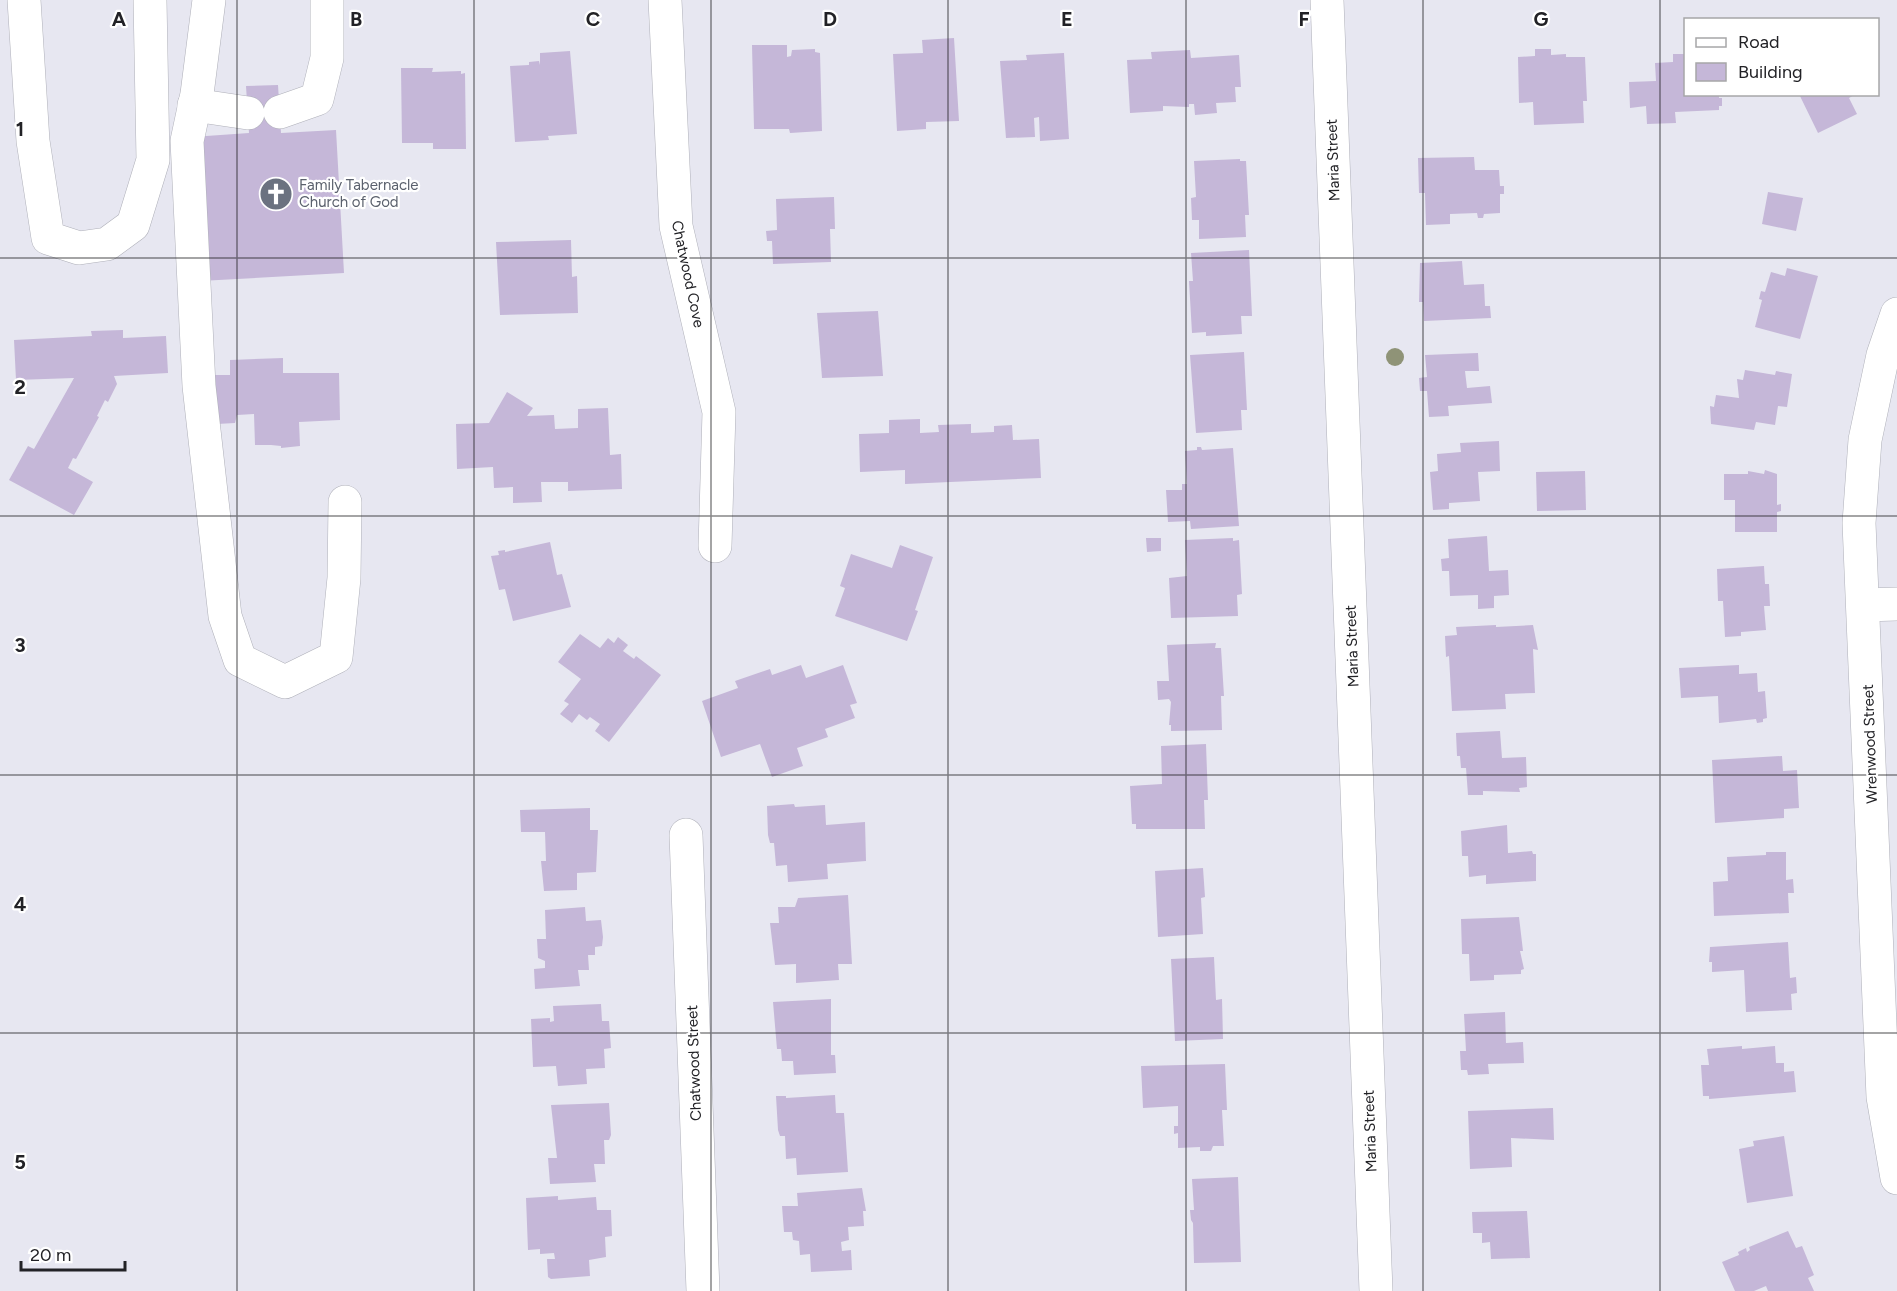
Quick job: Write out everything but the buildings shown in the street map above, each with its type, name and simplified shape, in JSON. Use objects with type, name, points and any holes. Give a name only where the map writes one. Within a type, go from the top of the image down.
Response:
[{"type":"street","points":[[24,0],[33,141],[48,238],[80,248],[107,244],[133,225],[153,160],[150,0]]},
{"type":"street","points":[[209,0],[195,105],[187,141],[199,386],[225,616],[240,660],[285,682],[336,657],[344,578],[345,502]]},
{"type":"street","points":[[280,112],[317,99],[327,58],[327,0]]},
{"type":"street","name":"Chatwood Cove","points":[[665,0],[676,226],[719,412],[715,546]]},
{"type":"street","name":"Maria Street","points":[[1327,0],[1376,1291]]},
{"type":"street","points":[[195,105],[248,113]]},
{"type":"street","name":"Wrenwood Street","points":[[1897,315],[1883,356],[1865,440],[1859,522],[1883,1097],[1897,1178]]},
{"type":"street","points":[[1864,604],[1897,604]]},
{"type":"street","name":"Chatwood Street","points":[[686,835],[703,1291]]},
{"type":"place","name":"Family Tabernacle Church of God","points":[[276,194]]}]
